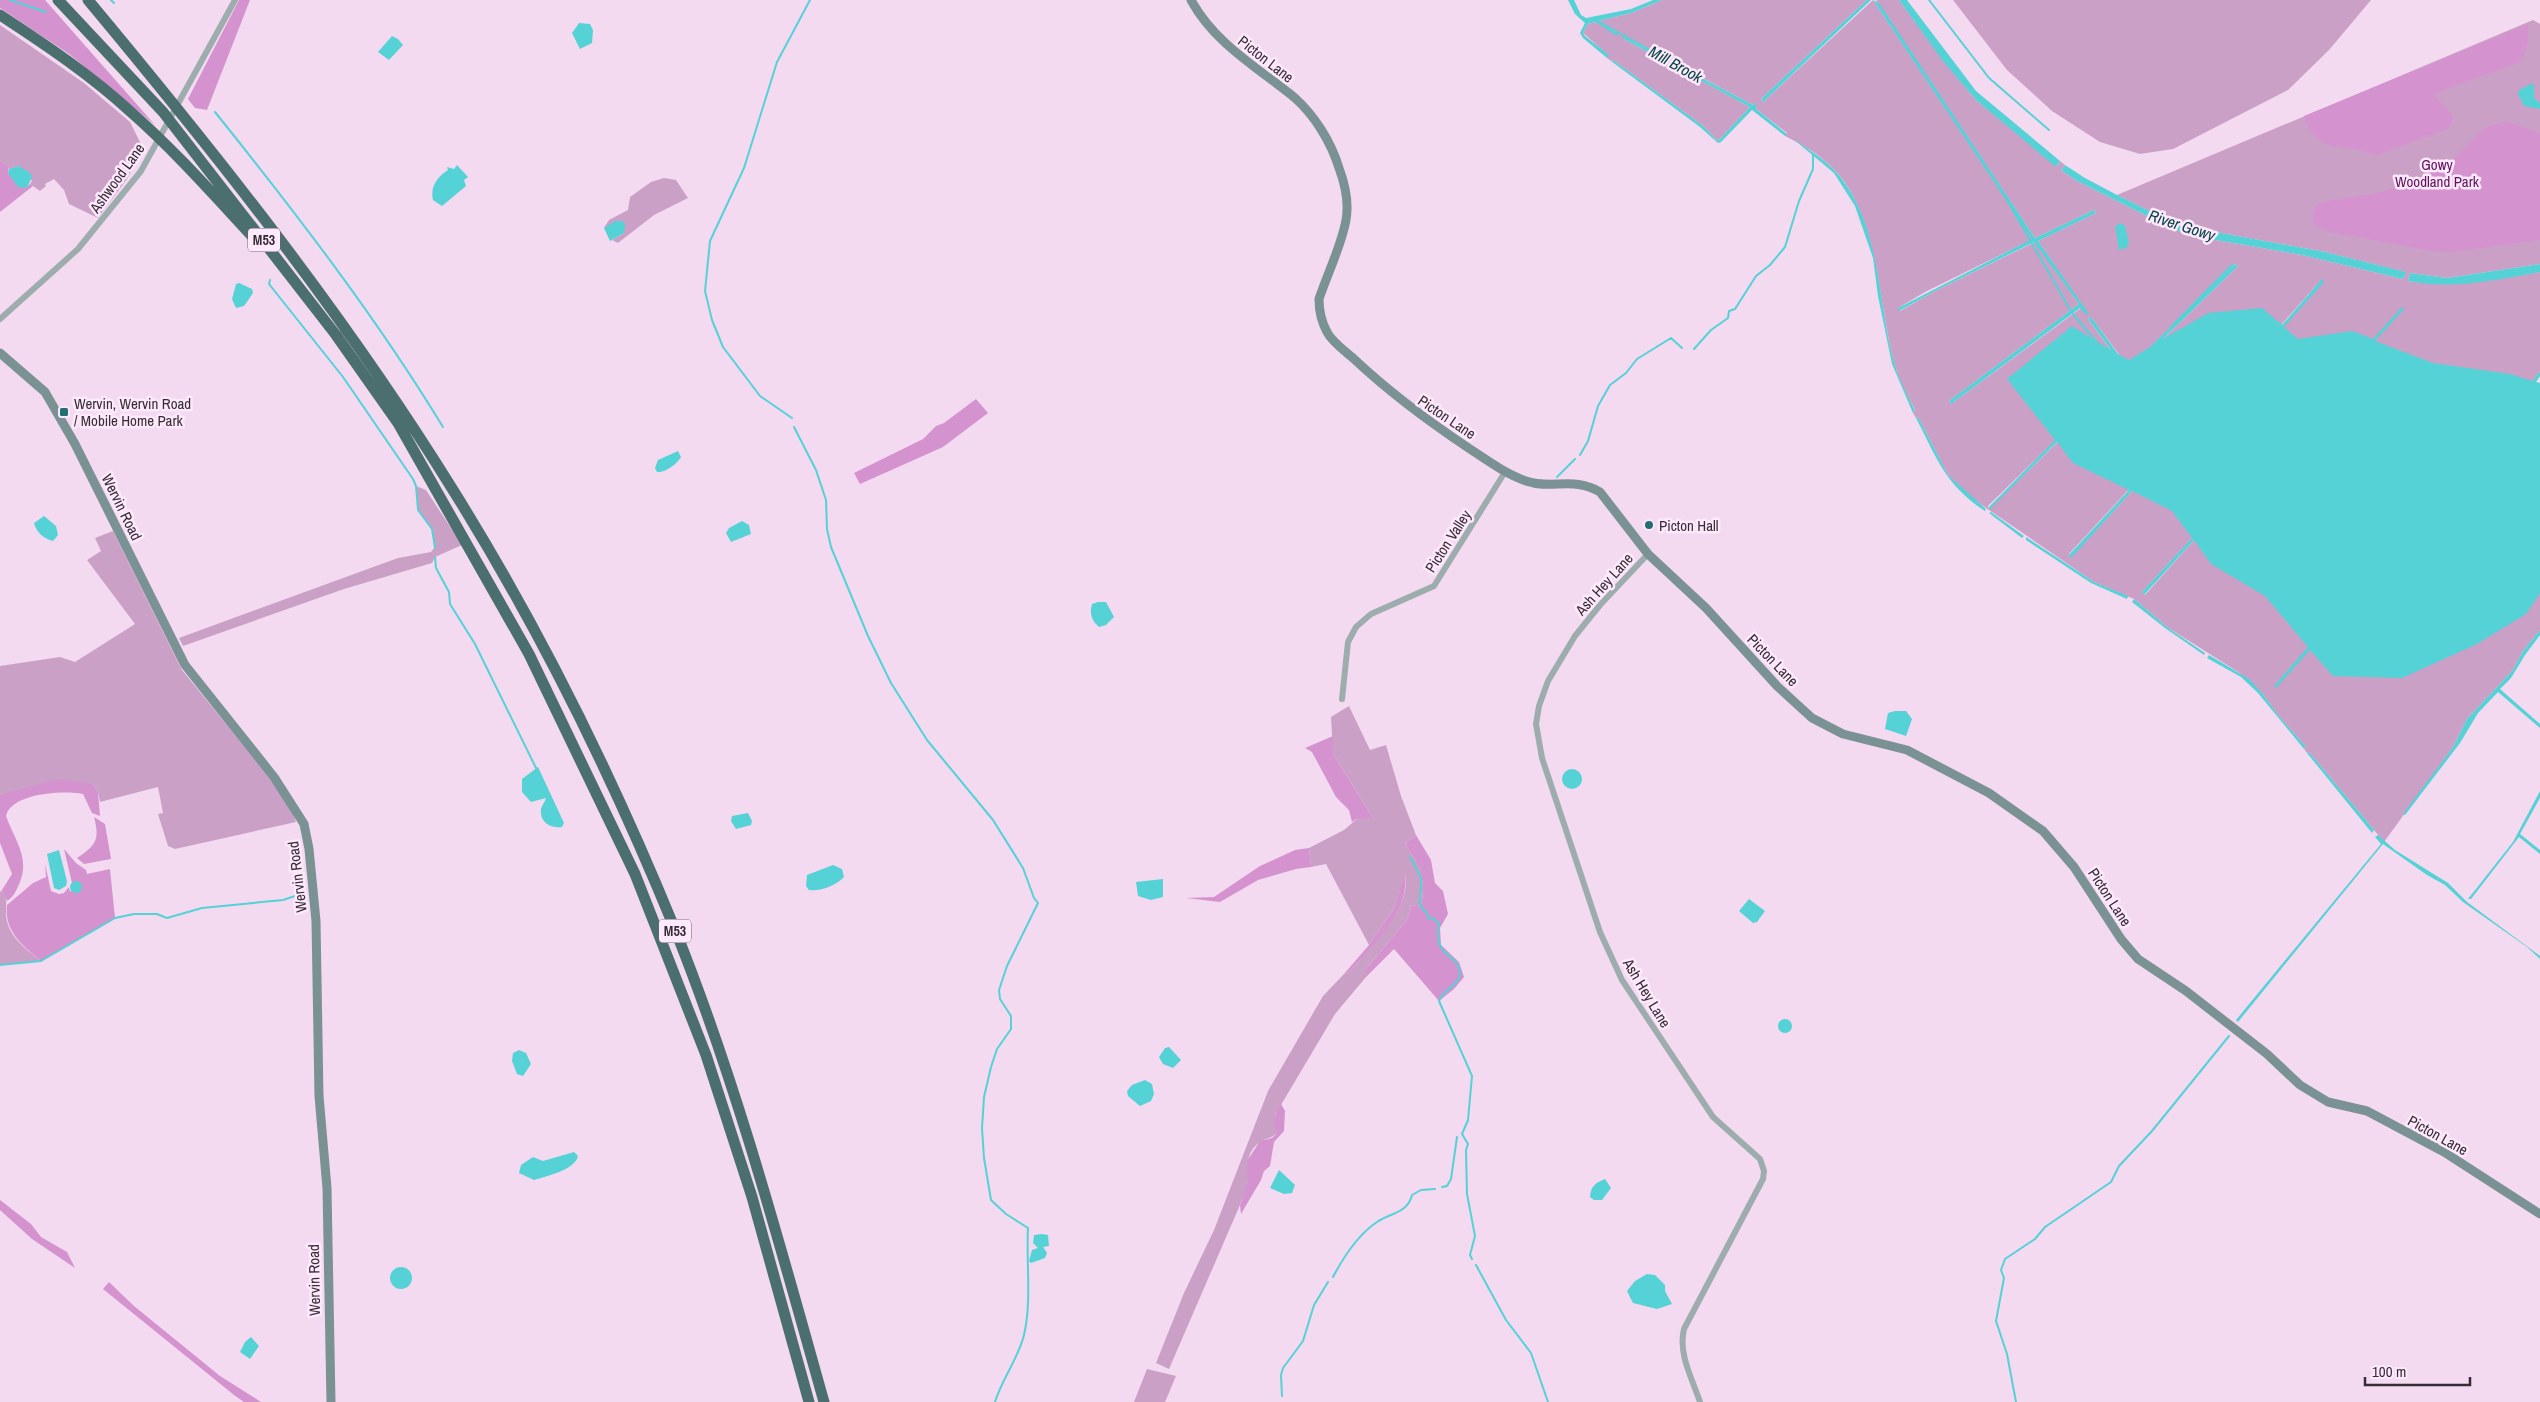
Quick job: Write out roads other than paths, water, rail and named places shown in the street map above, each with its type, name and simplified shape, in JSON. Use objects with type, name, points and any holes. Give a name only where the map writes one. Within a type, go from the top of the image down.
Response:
[{"type":"highway","name":"M53","points":[[58,0],[164,112],[308,296],[398,423],[500,601],[555,704],[635,874],[706,1055],[752,1197],[809,1402]]},
{"type":"highway","name":"M53","points":[[88,0],[187,119],[345,328],[453,489],[558,673],[656,886],[723,1058],[765,1190],[824,1402]]},
{"type":"highway","points":[[0,15],[53,49],[132,112],[197,177],[308,296]]},
{"type":"street","name":"Ashwood Lane","points":[[0,319],[78,250],[141,171],[235,0]]},
{"type":"street","name":"Picton Lane","points":[[1191,0],[1206,24],[1222,40],[1296,99],[1310,114],[1326,137],[1337,160],[1345,188],[1346,220],[1320,299],[1319,312],[1327,333],[1396,398],[1505,472],[1527,482],[1544,484],[1573,482],[1591,486],[1600,492],[1648,554],[1706,608],[1777,686],[1812,718],[1843,734],[1907,750],[1989,793],[2043,831],[2074,867],[2121,940],[2138,959],[2186,991],[2267,1054],[2300,1085],[2328,1102],[2367,1111],[2444,1152],[2540,1214]]},
{"type":"street","name":"Wervin Road","points":[[0,353],[44,392],[76,444],[185,665],[274,777],[304,824],[309,849],[316,921],[320,1096],[327,1188],[330,1402]]},
{"type":"street","name":"Picton Valley","points":[[1342,699],[1348,642],[1356,627],[1371,614],[1434,586],[1505,472]]},
{"type":"street","name":"Ash Hey Lane","points":[[1648,554],[1600,605],[1575,636],[1548,680],[1539,706],[1536,724],[1542,758],[1600,932],[1622,980],[1713,1117],[1753,1151],[1762,1164],[1763,1178],[1684,1329],[1681,1347],[1700,1402]]},
{"type":"water","points":[[1568,0],[1574,0],[1581,15],[1586,18],[1631,9],[1653,0],[1662,0],[1631,13],[1598,21],[1618,34],[1617,36],[1596,22],[1588,24],[1583,33],[1609,55],[1607,58],[1583,38],[1580,33],[1585,23],[1575,14]]},
{"type":"water","points":[[1867,0],[1871,0],[1763,102],[1761,99]]},
{"type":"water","points":[[1873,0],[1879,3],[2035,238],[2094,210],[2096,213],[2038,241],[2089,314],[2086,315],[2080,308],[1951,404],[1949,401],[2079,304],[2034,242],[1899,311],[1898,308],[2032,239]]},
{"type":"water","points":[[1899,0],[1907,0],[1976,91],[2060,161],[2056,167],[1976,100],[1943,61]]},
{"type":"water","points":[[579,23],[590,24],[593,30],[592,43],[580,49],[572,33]]},
{"type":"water","points":[[392,36],[403,45],[389,60],[378,52]]},
{"type":"water","points":[[1622,36],[1753,105],[1756,103],[1756,109],[1787,134],[1785,136],[1752,110],[1718,143],[1700,127],[1611,61],[1613,60],[1703,126],[1718,141],[1750,107],[1622,38]]},
{"type":"water","points":[[2531,84],[2534,85],[2534,98],[2540,103],[2540,109],[2524,106],[2518,94],[2519,90]]},
{"type":"water","points":[[1792,138],[1822,159],[1837,173],[1852,195],[1863,218],[1877,269],[1890,347],[1897,372],[1915,411],[1913,413],[1892,364],[1878,296],[1873,258],[1855,206],[1834,173]]},
{"type":"water","points":[[457,165],[468,177],[464,180],[466,186],[442,206],[433,200],[434,187],[438,179],[448,170],[447,167],[454,169]]},
{"type":"water","name":"River Gowy","points":[[2065,165],[2085,178],[2170,221],[2194,228],[2325,252],[2406,272],[2403,279],[2302,255],[2204,238],[2175,230],[2077,181],[2061,170]]},
{"type":"water","points":[[19,166],[30,173],[32,177],[27,188],[18,187],[8,173],[9,169]]},
{"type":"water","points":[[615,221],[623,221],[625,225],[624,233],[610,241],[604,228]]},
{"type":"water","points":[[2122,223],[2125,226],[2129,244],[2126,248],[2119,250],[2115,226]]},
{"type":"water","points":[[2235,264],[2238,266],[2163,339],[2208,313],[2262,308],[2282,325],[2322,279],[2324,282],[2284,327],[2298,339],[2352,331],[2373,339],[2402,307],[2404,309],[2375,341],[2433,363],[2510,374],[2532,381],[2540,371],[2540,376],[2536,382],[2540,383],[2540,593],[2526,614],[2477,644],[2402,678],[2333,676],[2310,650],[2276,688],[2274,686],[2308,647],[2265,596],[2211,564],[2194,540],[2144,595],[2142,592],[2192,538],[2172,511],[2132,491],[2071,558],[2069,555],[2129,490],[2073,463],[2057,442],[1990,509],[1988,508],[2055,440],[2007,379],[2072,326],[2111,350],[2088,319],[2091,317],[2118,354],[2129,360],[2150,347]]},
{"type":"water","points":[[2540,264],[2540,272],[2474,283],[2441,285],[2408,281],[2410,273],[2447,278]]},
{"type":"water","points":[[239,283],[252,289],[253,293],[244,306],[236,308],[232,299],[236,284]]},
{"type":"water","points":[[1918,417],[1948,475],[1986,509],[1985,511],[1960,491],[1943,470],[1916,418]]},
{"type":"water","points":[[678,451],[681,457],[677,462],[667,470],[657,472],[655,468],[658,460]]},
{"type":"water","points":[[1991,512],[2024,536],[2022,538],[1989,513]]},
{"type":"water","points":[[44,516],[56,526],[58,535],[53,541],[41,535],[35,526],[34,523]]},
{"type":"water","points":[[742,521],[749,525],[751,534],[731,542],[726,533],[729,528]]},
{"type":"water","points":[[2026,537],[2094,582],[2128,596],[2127,599],[2091,583],[2026,540]]},
{"type":"water","points":[[2134,599],[2167,627],[2205,653],[2204,655],[2132,602]]},
{"type":"water","points":[[1106,602],[1114,617],[1106,625],[1099,627],[1091,614],[1092,604]]},
{"type":"water","points":[[2540,630],[2540,635],[2511,678],[2500,689],[2540,724],[2540,728],[2498,692],[2478,713],[2460,743],[2405,815],[2403,814],[2453,747],[2467,719],[2513,670],[2523,651]]},
{"type":"water","points":[[2209,655],[2249,679],[2306,747],[2304,749],[2258,693],[2241,677],[2207,658]]},
{"type":"water","points":[[1906,711],[1912,719],[1906,736],[1885,729],[1888,713]]},
{"type":"water","points":[[2309,752],[2374,830],[2372,833],[2307,753]]},
{"type":"water","points":[[538,767],[564,823],[562,827],[550,826],[542,818],[541,809],[546,798],[531,802],[522,792],[522,779]]},
{"type":"water","points":[[1572,769],[1579,772],[1582,779],[1579,786],[1572,789],[1565,786],[1562,779],[1565,772]]},
{"type":"water","points":[[2540,791],[2540,798],[2520,834],[2540,850],[2540,854],[2519,837],[2471,899],[2468,899],[2513,842]]},
{"type":"water","points":[[748,813],[752,821],[751,825],[736,829],[731,821],[732,816]]},
{"type":"water","points":[[2378,835],[2395,850],[2448,883],[2467,902],[2540,956],[2540,959],[2527,947],[2463,902],[2445,885],[2427,875],[2383,844],[2238,1022],[2236,1020],[2381,844],[2375,837]]},
{"type":"water","points":[[59,850],[67,881],[66,886],[59,890],[54,888],[47,854]]},
{"type":"water","points":[[833,865],[842,869],[844,877],[828,887],[809,890],[806,886],[807,875]]},
{"type":"water","points":[[1163,879],[1163,897],[1151,900],[1138,896],[1136,882]]},
{"type":"water","points":[[74,881],[78,881],[82,887],[78,893],[74,893],[70,889],[70,885]]},
{"type":"water","points":[[1749,899],[1765,911],[1757,922],[1753,923],[1739,911]]},
{"type":"water","points":[[1782,1019],[1788,1019],[1792,1026],[1788,1033],[1782,1033],[1778,1029],[1778,1023]]},
{"type":"water","points":[[1169,1047],[1181,1060],[1173,1068],[1163,1064],[1159,1057],[1165,1048]]},
{"type":"water","points":[[519,1050],[526,1053],[531,1064],[523,1076],[517,1074],[512,1061],[513,1053]]},
{"type":"water","points":[[1145,1080],[1152,1084],[1154,1094],[1151,1101],[1140,1106],[1128,1096],[1127,1091],[1132,1085]]},
{"type":"water","points":[[574,1152],[578,1156],[576,1161],[560,1172],[534,1180],[519,1173],[521,1165],[533,1157],[543,1161]]},
{"type":"water","points":[[1279,1170],[1295,1185],[1292,1193],[1284,1194],[1270,1188]]},
{"type":"water","points":[[1605,1179],[1611,1188],[1602,1200],[1594,1200],[1590,1197],[1591,1190],[1596,1184]]},
{"type":"water","points":[[1034,1235],[1048,1235],[1049,1246],[1043,1247],[1047,1253],[1045,1258],[1031,1263],[1029,1261],[1032,1250],[1038,1248],[1033,1243]]},
{"type":"water","points":[[401,1267],[409,1270],[412,1278],[409,1286],[401,1289],[393,1286],[390,1278],[393,1270]]},
{"type":"water","points":[[1647,1274],[1655,1275],[1665,1285],[1665,1291],[1672,1304],[1657,1309],[1633,1303],[1627,1291],[1635,1281]]},
{"type":"water","points":[[251,1337],[259,1346],[250,1359],[240,1352],[245,1342]]},
{"type":"waterway","points":[[10,0],[46,12]]},
{"type":"waterway","points":[[111,0],[114,3]]},
{"type":"waterway","points":[[792,418],[760,396],[723,347],[712,320],[705,291],[710,241],[744,168],[777,62],[810,0]]},
{"type":"waterway","points":[[1929,0],[1989,78],[2049,130]]},
{"type":"waterway","name":"Mill Brook","points":[[1596,20],[1704,80]]},
{"type":"waterway","points":[[215,112],[275,188],[363,306],[443,427]]},
{"type":"waterway","points":[[1694,349],[1711,330],[1728,318],[1729,311],[1735,309],[1756,276],[1770,265],[1785,247],[1799,201],[1813,169],[1813,155]]},
{"type":"waterway","points":[[2003,193],[2072,313],[2096,341]]},
{"type":"waterway","points":[[2171,327],[2232,265]]},
{"type":"waterway","points":[[270,280],[269,284],[343,377],[413,479],[416,486],[418,510],[432,529],[435,548]]},
{"type":"waterway","points":[[1580,455],[1588,441],[1598,406],[1610,385],[1626,373],[1637,359],[1671,338],[1682,348]]},
{"type":"waterway","points":[[794,427],[816,470],[826,500],[827,529],[831,547],[868,636],[891,683],[927,740],[993,820],[1023,868],[1034,898],[1038,903],[1007,966],[999,990],[1000,999],[1011,1016],[1011,1029],[997,1049],[984,1097],[982,1128],[984,1158],[991,1200],[1006,1214],[1028,1228],[1028,1309],[1024,1335],[995,1402]]},
{"type":"waterway","points":[[1557,477],[1575,459]]},
{"type":"waterway","points":[[435,557],[436,568],[449,592],[450,604],[475,644],[536,768]]},
{"type":"waterway","points":[[1410,857],[1421,881],[1421,905],[1429,919],[1432,918],[1439,923],[1439,943],[1459,967],[1460,974],[1457,982],[1444,993],[1439,1001],[1472,1076],[1468,1120],[1462,1134],[1468,1144],[1466,1150],[1467,1194],[1475,1236],[1470,1255],[1472,1259]]},
{"type":"waterway","points":[[0,965],[41,961],[115,918],[134,914],[157,914],[167,918],[202,908],[283,900],[304,893]]},
{"type":"waterway","points":[[2016,1402],[2007,1354],[1996,1321],[2004,1278],[2001,1270],[2005,1259],[2035,1239],[2045,1227],[2111,1182],[2119,1166],[2152,1131],[2229,1036]]},
{"type":"waterway","points":[[1442,1187],[1447,1186],[1451,1179],[1457,1137]]},
{"type":"waterway","points":[[1333,1277],[1352,1247],[1370,1227],[1407,1206],[1412,1195],[1421,1190],[1435,1189]]},
{"type":"waterway","points":[[1476,1265],[1506,1320],[1531,1353],[1548,1402]]},
{"type":"waterway","points":[[1282,1396],[1281,1375],[1283,1368],[1303,1341],[1314,1305],[1328,1282]]},
{"type":"place","name":"Wervin, Wervin Road / Mobile Home Park","points":[[64,412]]},
{"type":"place","name":"Picton Hall","points":[[1649,525]]},
{"type":"park label","name":"Gowy Woodland Park","points":[[2437,172]]}]
